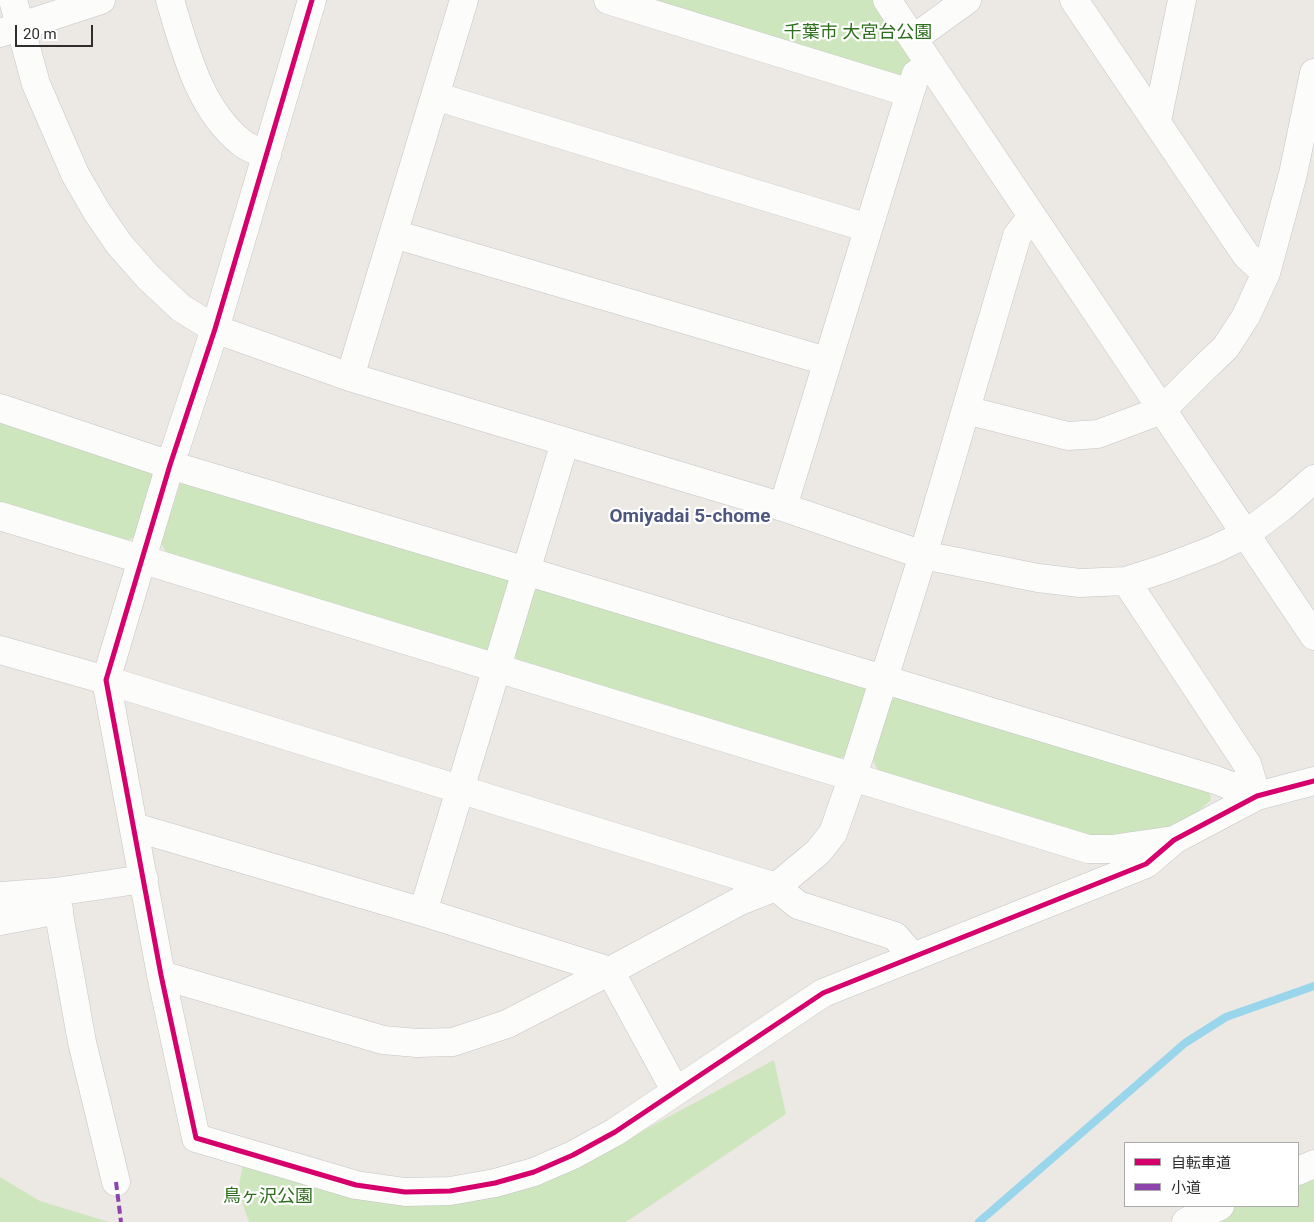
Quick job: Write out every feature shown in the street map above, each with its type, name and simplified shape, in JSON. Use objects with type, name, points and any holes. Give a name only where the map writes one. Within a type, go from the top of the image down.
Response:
[{"type":"street","points":[[13,0],[10,30],[75,174],[97,212],[119,244],[148,277],[180,308],[215,330],[350,377],[783,507],[923,555],[1038,578],[1080,583],[1126,581],[1213,550],[1246,534],[1314,479]]},
{"type":"street","points":[[10,30],[101,0]]},
{"type":"street","points":[[170,0],[187,57],[204,94],[222,124],[244,144],[267,155]]},
{"type":"street","points":[[312,0],[215,330],[170,465],[106,680],[161,975],[196,1138],[356,1185],[405,1192],[450,1191],[495,1183],[534,1172],[573,1155],[615,1132],[675,1090],[823,993],[1146,864],[1174,840],[1257,796],[1314,781]]},
{"type":"street","points":[[350,377],[464,0]]},
{"type":"street","points":[[608,0],[910,93]]},
{"type":"street","points":[[887,0],[1314,636]]},
{"type":"street","points":[[913,38],[967,0]]},
{"type":"street","points":[[1074,0],[1246,255],[1266,273]]},
{"type":"street","points":[[1157,121],[1182,0]]},
{"type":"street","points":[[783,507],[826,361],[916,74],[930,65]]},
{"type":"street","points":[[966,410],[1068,436],[1098,434],[1162,410],[1226,347],[1246,316],[1266,273],[1304,176],[1314,73]]},
{"type":"street","points":[[435,96],[868,228]]},
{"type":"street","points":[[161,975],[383,1040],[417,1043],[453,1042],[498,1027],[610,971],[740,901],[776,887],[818,852],[833,833],[853,776],[923,555],[1017,236],[1032,216]]},
{"type":"street","points":[[394,234],[826,361]]},
{"type":"street","points":[[0,408],[170,465],[1216,780],[1257,796]]},
{"type":"street","points":[[423,912],[462,790],[496,668],[565,442]]},
{"type":"street","points":[[0,516],[1088,849],[1111,849],[1174,840]]},
{"type":"street","points":[[1126,581],[1247,764],[1257,796]]},
{"type":"street","points":[[0,650],[106,680],[776,887],[798,905],[895,936],[913,957]]},
{"type":"street","points":[[134,827],[423,912],[610,971],[675,1090]]},
{"type":"street","points":[[0,921],[57,901],[144,879]]},
{"type":"street","points":[[0,896],[57,901]]},
{"type":"street","points":[[57,901],[82,1042],[116,1182]]},
{"type":"street","points":[[1299,1171],[1314,1164]]},
{"type":"street","points":[[1186,1222],[1218,1207]]},
{"type":"green space","name":"千葉市 大宮台公園","points":[[631,0],[877,0],[913,52],[908,75],[901,81]]},
{"type":"green space","points":[[0,422],[150,467],[154,480],[136,535],[124,544],[0,507]]},
{"type":"green space","points":[[189,481],[506,575],[513,586],[497,646],[484,654],[167,554],[161,543],[180,484]]},
{"type":"green space","points":[[542,587],[862,683],[868,693],[851,750],[839,760],[519,662],[513,654],[531,592]]},
{"type":"green space","points":[[902,692],[1209,788],[1211,800],[1191,818],[1167,827],[1107,841],[880,775],[872,758],[891,701]]},
{"type":"green space","name":"鳥ヶ沢公園","points":[[774,1060],[786,1114],[626,1222],[249,1222],[238,1191],[243,1163],[346,1193],[553,1179]]},
{"type":"green space","points":[[1314,1158],[1314,1222],[1204,1222],[1230,1207],[1299,1207],[1299,1166]]},
{"type":"green space","points":[[0,1177],[40,1201],[109,1222],[0,1222]]},
{"type":"waterway","points":[[979,1222],[1185,1043],[1226,1017],[1314,986]]},
{"type":"marked path","points":[[116,1182],[121,1222]]},
{"type":"cycle path","points":[[312,0],[215,329],[170,465],[106,680],[161,975],[196,1138],[356,1185],[405,1192],[450,1191],[495,1183],[534,1172],[573,1155],[615,1132],[823,993],[1146,864],[1174,840],[1257,796],[1314,781]]},
{"type":"district","name":"Omiyadai 5-chome","points":[[690,517]]}]
